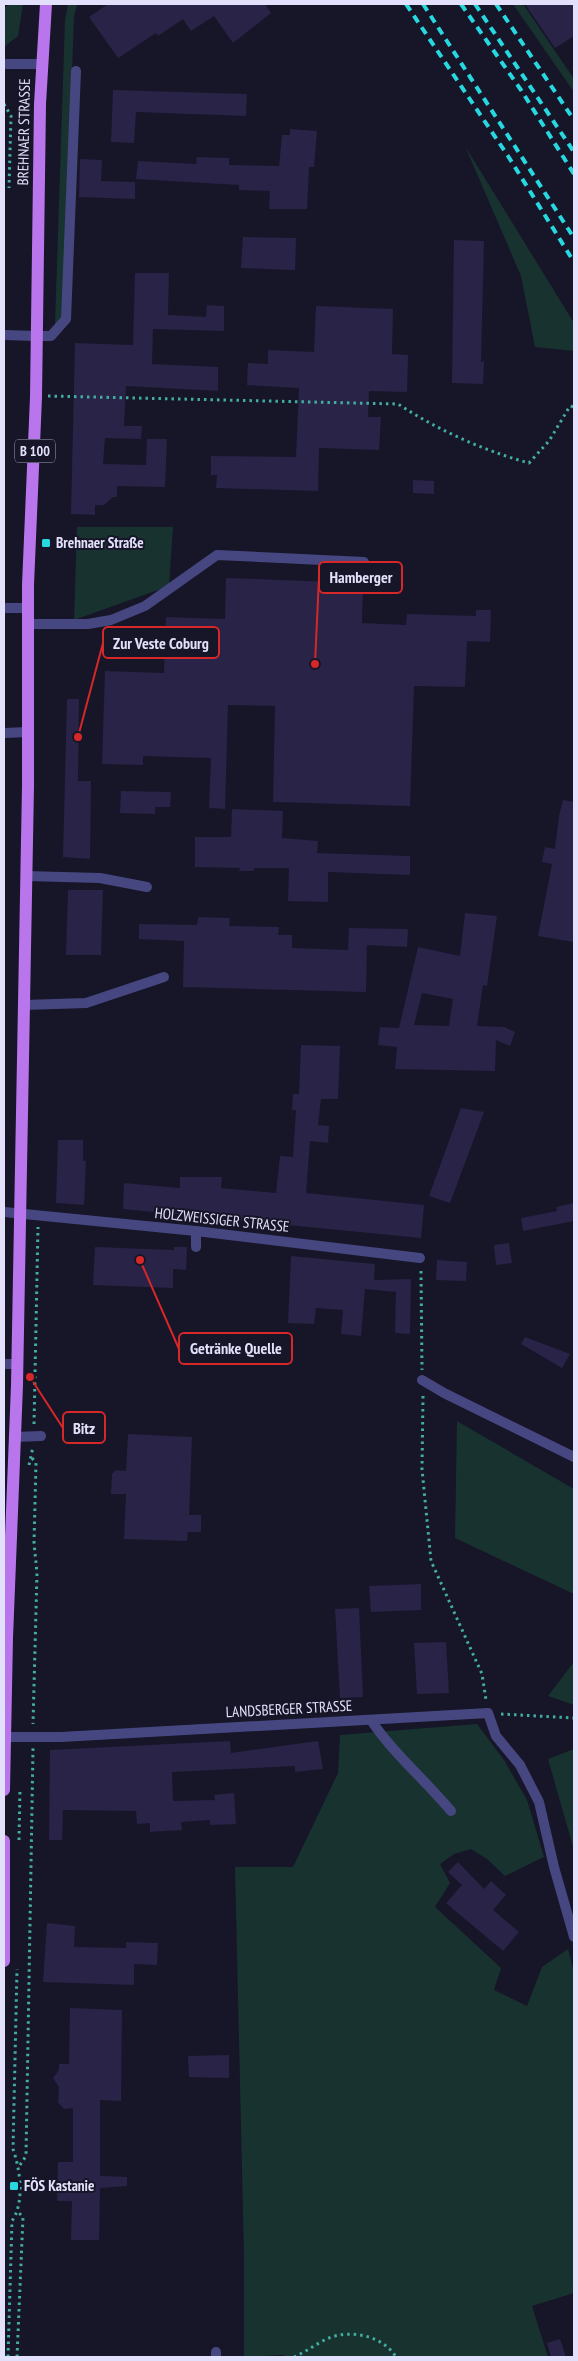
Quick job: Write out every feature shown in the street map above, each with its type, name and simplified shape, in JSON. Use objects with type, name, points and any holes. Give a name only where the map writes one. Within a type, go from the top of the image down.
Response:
[{"type":"main road","name":"BREHNAER STRASSE","points":[[4,1790],[4,1717],[15,1436],[10,1364],[20,1214],[26,876],[28,608],[36,397],[41,64],[46,4]]},
{"type":"main road","points":[[4,1841],[4,1961]]},
{"type":"street","points":[[4,64],[41,64]]},
{"type":"street","points":[[4,335],[52,336],[66,319],[76,71]]},
{"type":"street","points":[[28,624],[88,624],[110,620],[145,606],[217,555],[364,562]]},
{"type":"street","points":[[4,608],[28,608]]},
{"type":"street","points":[[4,733],[27,732]]},
{"type":"street","points":[[26,876],[100,878],[147,887]]},
{"type":"street","points":[[24,1005],[86,1003],[164,977]]},
{"type":"street","name":"HOLZWEISSIGER STRASSE","points":[[4,1212],[38,1217],[196,1231],[420,1258]]},
{"type":"street","points":[[196,1231],[196,1246]]},
{"type":"street","points":[[422,1380],[444,1393],[574,1457]]},
{"type":"street","points":[[15,1436],[37,1436]]},
{"type":"street","points":[[488,1714],[496,1736],[520,1764],[538,1802],[554,1868],[574,1936]]},
{"type":"street","name":"LANDSBERGER STRASSE","points":[[5,1737],[488,1714]]},
{"type":"street","points":[[371,1720],[381,1735],[425,1780],[451,1811]]},
{"type":"path","points":[[4,104],[12,116],[9,188]]},
{"type":"path","points":[[36,397],[398,404],[444,432],[505,456],[529,463],[549,441],[570,406],[574,407]]},
{"type":"path","points":[[8,2357],[12,2221],[18,2212],[19,2165],[26,2156],[37,1574],[34,1543],[36,1464],[32,1458],[37,1436],[38,1217]]},
{"type":"path","points":[[420,1258],[422,1469],[431,1560],[482,1674],[488,1714],[574,1718]]},
{"type":"path","points":[[16,2357],[23,2217],[18,2212]]},
{"type":"path","points":[[294,2357],[329,2338],[346,2334],[360,2335],[378,2341],[396,2357]]},
{"type":"green space","points":[[10,4],[23,4],[18,36],[4,47],[4,8]]},
{"type":"green space","points":[[68,4],[77,4],[74,17],[63,313],[60,321],[55,325],[65,20]]},
{"type":"green space","points":[[513,4],[523,4],[574,79],[574,92]]},
{"type":"green space","points":[[465,146],[574,323],[574,351],[535,347],[521,276]]},
{"type":"green space","points":[[77,527],[173,527],[169,586],[74,620]]},
{"type":"green space","points":[[457,1421],[574,1489],[574,1594],[455,1538]]},
{"type":"green space","points":[[574,1662],[574,1705],[548,1696]]},
{"type":"green space","points":[[477,1724],[504,1760],[527,1800],[544,1857],[505,1876],[487,1859],[471,1849],[454,1854],[440,1864],[450,1883],[435,1907],[501,1968],[494,1990],[527,2006],[542,1967],[568,1949],[574,1973],[574,2293],[532,2306],[548,2357],[288,2357],[282,2355],[244,2357],[244,2255],[235,1867],[293,1867],[338,1773],[340,1735]]},
{"type":"green space","points":[[574,1749],[574,1850],[548,1759]]},
{"type":"building","points":[[108,4],[265,4],[271,13],[233,43],[214,16],[191,31],[183,19],[158,36],[156,33],[118,58],[89,17]]},
{"type":"building","points":[[525,4],[574,4],[574,36],[555,48]]},
{"type":"building","points":[[113,90],[247,94],[246,116],[136,112],[134,143],[111,142]]},
{"type":"building","points":[[290,129],[317,131],[314,167],[309,167],[307,209],[269,209],[270,191],[239,190],[239,185],[136,179],[138,161],[196,164],[197,157],[229,158],[229,165],[279,166],[282,135],[290,135]]},
{"type":"building","points":[[80,159],[102,160],[101,181],[135,182],[135,199],[79,197]]},
{"type":"building","points":[[243,237],[296,238],[295,270],[241,268]]},
{"type":"building","points":[[454,240],[484,241],[481,362],[484,361],[483,384],[452,383]]},
{"type":"building","points":[[135,273],[169,273],[168,315],[206,317],[207,305],[224,306],[224,331],[153,329],[152,364],[218,367],[218,391],[126,386],[124,426],[142,426],[141,439],[105,438],[103,464],[146,465],[147,439],[167,439],[165,487],[117,486],[117,497],[113,497],[104,505],[95,505],[95,515],[71,514],[75,343],[133,345]]},
{"type":"building","points":[[316,306],[393,309],[392,354],[408,355],[407,392],[369,391],[368,417],[381,417],[379,450],[319,448],[318,491],[216,488],[217,475],[211,475],[211,456],[296,457],[299,388],[247,385],[248,363],[268,364],[268,350],[314,352]]},
{"type":"building","points":[[413,480],[434,481],[434,494],[413,493]]},
{"type":"building","points":[[226,578],[363,583],[362,623],[406,625],[407,614],[476,616],[476,610],[491,610],[490,642],[467,641],[465,687],[414,686],[410,806],[273,802],[275,706],[228,705],[225,809],[209,808],[211,758],[143,756],[143,765],[102,764],[105,671],[164,673],[166,617],[225,619]]},
{"type":"building","points":[[67,699],[79,699],[78,781],[91,781],[90,859],[63,857]]},
{"type":"building","points":[[121,791],[171,792],[170,807],[155,807],[155,814],[120,813]]},
{"type":"building","points":[[563,800],[574,802],[574,942],[538,936],[552,864],[542,862],[545,847],[555,849]]},
{"type":"building","points":[[232,809],[283,811],[282,838],[318,841],[317,853],[410,856],[410,875],[328,872],[328,902],[288,901],[289,868],[254,868],[254,871],[239,871],[240,868],[195,867],[195,837],[231,837]]},
{"type":"building","points":[[68,890],[103,890],[101,955],[66,955]]},
{"type":"building","points":[[465,913],[497,916],[487,986],[483,985],[477,1026],[504,1027],[515,1032],[510,1046],[496,1040],[495,1071],[395,1069],[397,1047],[378,1045],[380,1027],[399,1028],[418,947],[460,956]],"holes":[[[422,993],[453,999],[449,1026],[414,1025]]]},
{"type":"building","points":[[198,917],[230,918],[229,926],[279,927],[278,935],[292,935],[292,948],[348,950],[349,928],[408,929],[407,947],[367,945],[366,992],[183,987],[184,941],[139,939],[139,924],[197,925]]},
{"type":"building","points":[[301,1045],[340,1046],[338,1099],[321,1099],[318,1125],[329,1126],[328,1143],[310,1141],[306,1193],[424,1205],[421,1238],[123,1209],[124,1183],[180,1188],[180,1177],[222,1177],[221,1188],[276,1193],[280,1156],[293,1157],[296,1110],[292,1110],[293,1094],[299,1094]]},
{"type":"building","points":[[461,1108],[484,1112],[450,1203],[429,1196]]},
{"type":"building","points":[[58,1140],[83,1140],[83,1161],[86,1161],[84,1205],[56,1203]]},
{"type":"building","points":[[574,1203],[574,1221],[523,1231],[521,1218],[557,1211],[556,1207]]},
{"type":"building","points":[[509,1243],[512,1263],[496,1265],[494,1245]]},
{"type":"building","points":[[95,1247],[174,1250],[174,1247],[187,1247],[186,1270],[173,1269],[173,1288],[93,1285]]},
{"type":"building","points":[[291,1256],[375,1264],[374,1280],[411,1279],[410,1334],[395,1333],[396,1292],[365,1289],[361,1336],[341,1334],[343,1310],[316,1308],[314,1324],[288,1323]]},
{"type":"building","points":[[437,1260],[467,1262],[466,1281],[436,1280]]},
{"type":"building","points":[[525,1337],[570,1354],[562,1368],[521,1344]]},
{"type":"building","points":[[128,1434],[192,1437],[189,1515],[201,1515],[201,1532],[188,1532],[187,1541],[124,1539],[126,1494],[111,1494],[112,1474],[116,1470],[126,1471]]},
{"type":"building","points":[[421,1584],[421,1610],[371,1612],[369,1586]]},
{"type":"building","points":[[359,1608],[363,1697],[340,1698],[335,1609]]},
{"type":"building","points":[[446,1642],[449,1693],[417,1694],[414,1643]]},
{"type":"building","points":[[230,1741],[231,1753],[318,1741],[323,1769],[295,1772],[295,1766],[172,1772],[173,1801],[215,1800],[214,1795],[234,1793],[236,1824],[210,1825],[210,1820],[181,1822],[182,1830],[150,1832],[150,1823],[137,1824],[136,1811],[63,1810],[62,1840],[49,1840],[50,1750]]},
{"type":"building","points":[[458,1862],[484,1889],[491,1881],[506,1895],[493,1910],[519,1932],[503,1951],[446,1903],[462,1885],[448,1872]]},
{"type":"building","points":[[47,1923],[75,1926],[74,1947],[126,1948],[126,1942],[158,1943],[157,1965],[134,1964],[134,1985],[43,1982]]},
{"type":"building","points":[[70,2008],[122,2010],[121,2101],[100,2100],[100,2176],[127,2177],[127,2186],[100,2188],[99,2240],[71,2240],[72,2201],[57,2201],[58,2162],[73,2162],[73,2108],[64,2109],[58,2102],[59,2087],[53,2078],[59,2070],[59,2064],[69,2064]]},
{"type":"building","points":[[229,2055],[229,2078],[189,2077],[188,2056]]},
{"type":"building","points":[[560,2339],[566,2357],[551,2357],[547,2343]]},
{"type":"railway","points":[[406,4],[508,156],[574,262]]},
{"type":"railway","points":[[423,4],[574,238]]},
{"type":"railway","points":[[461,4],[521,90],[574,174]]},
{"type":"railway","points":[[475,4],[574,152]]},
{"type":"railway","points":[[496,4],[574,120]]},
{"type":"place","name":"Brehnaer Straße","points":[[46,543]]},
{"type":"place","name":"Hamberger","points":[[315,664]]},
{"type":"place","name":"Zur Veste Coburg","points":[[78,737]]},
{"type":"place","name":"Getränke Quelle","points":[[140,1260]]},
{"type":"place","name":"Bitz","points":[[30,1377]]},
{"type":"place","name":"FÖS Kastanie","points":[[14,2186]]}]
